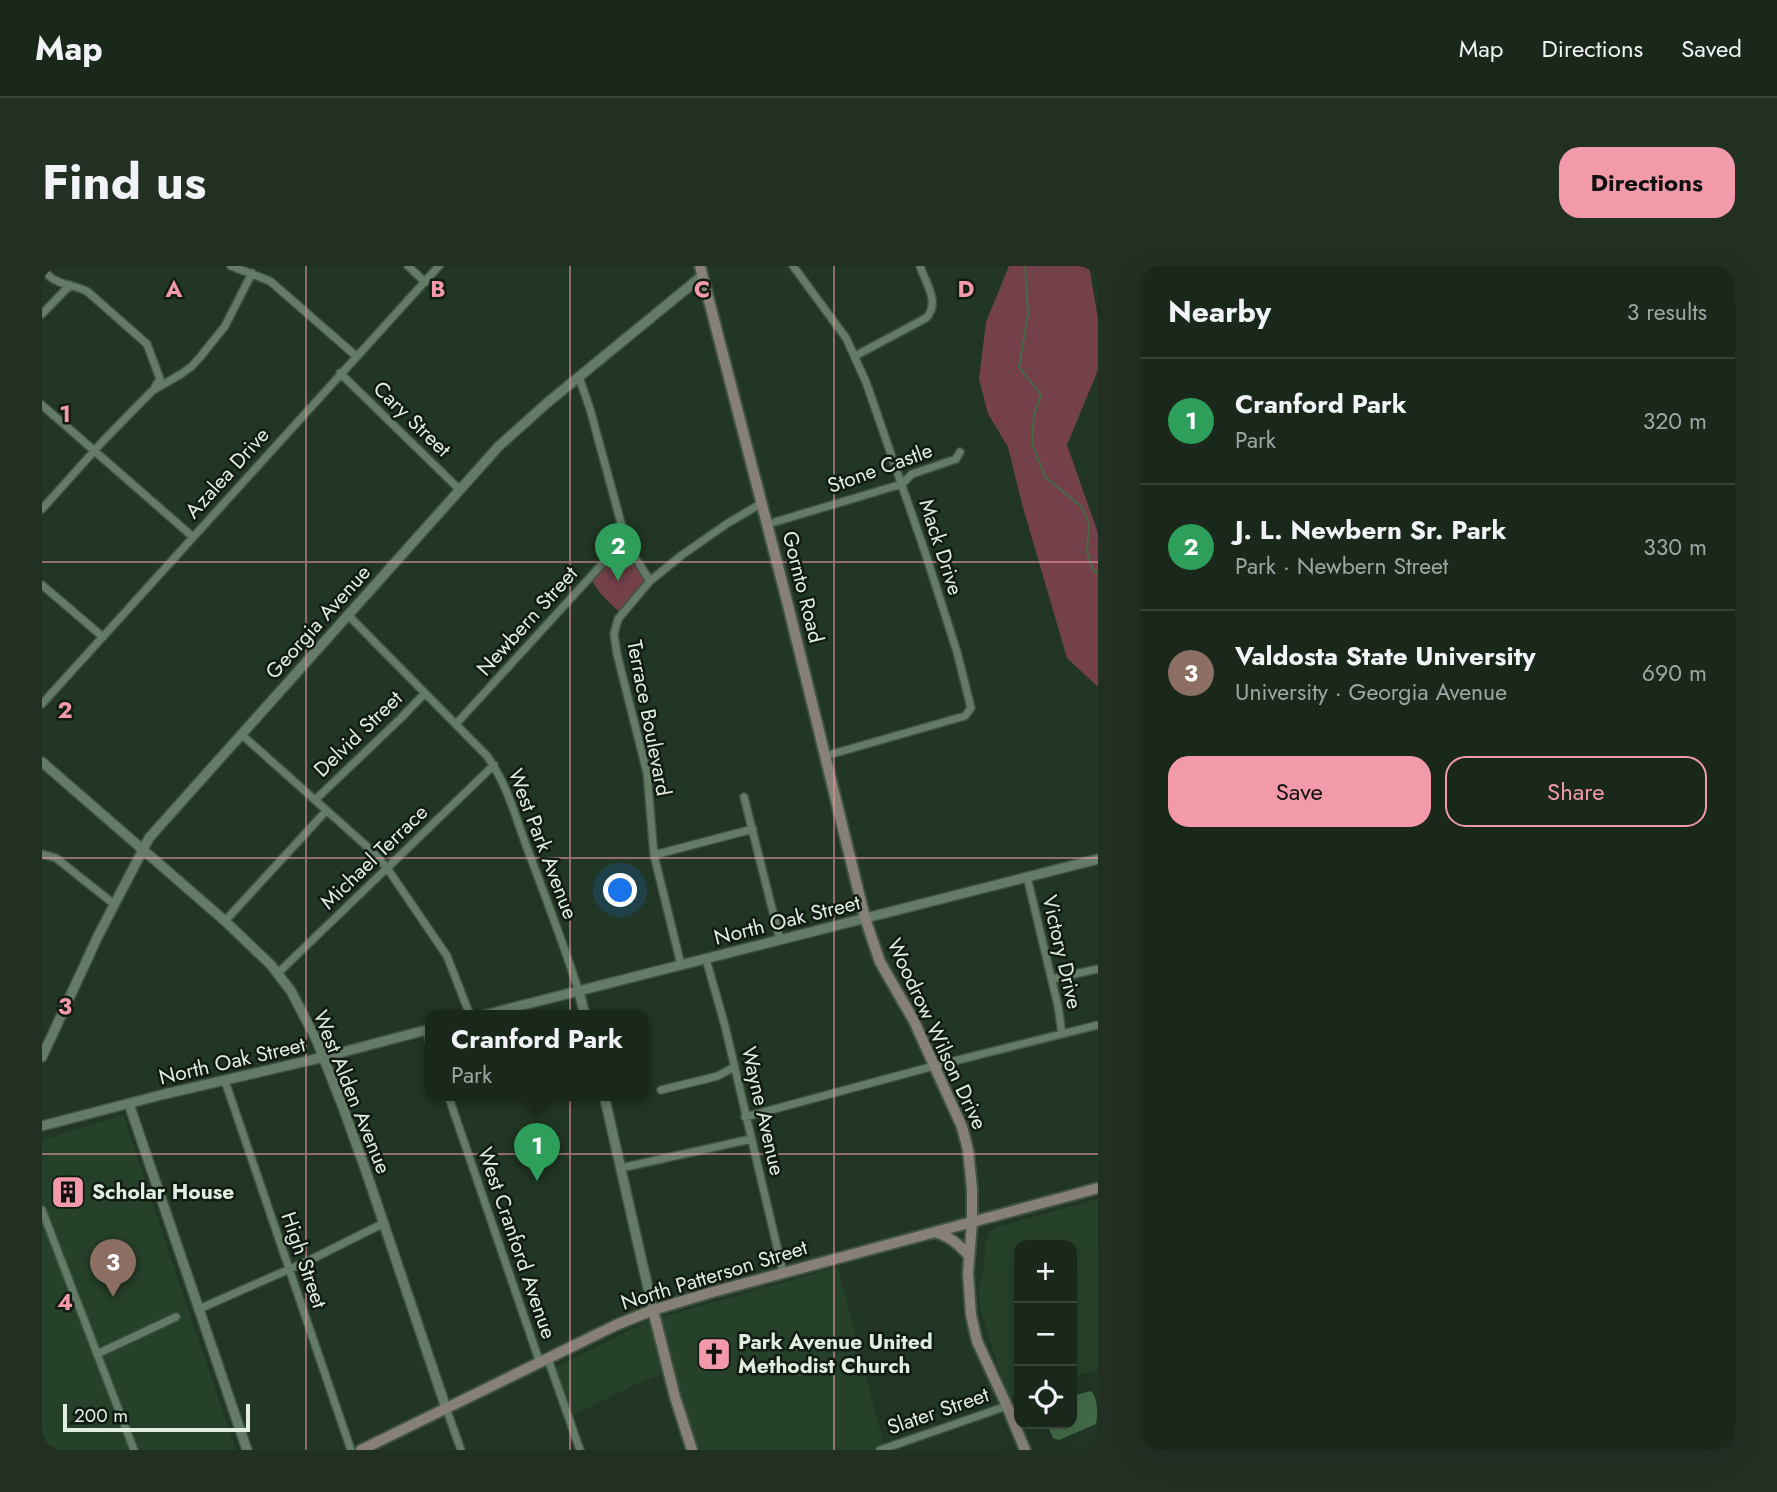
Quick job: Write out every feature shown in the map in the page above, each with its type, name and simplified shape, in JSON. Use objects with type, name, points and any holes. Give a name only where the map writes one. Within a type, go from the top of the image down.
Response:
[{"type":"main road","name":"Gornto Road","points":[[701,271],[768,524],[865,918]]},
{"type":"main road","name":"Woodrow Wilson Drive","points":[[865,918],[880,962],[914,1021],[962,1127],[968,1150],[972,1189],[968,1273],[970,1305],[977,1341],[1025,1450]]},
{"type":"main road","name":"North Patterson Street","points":[[360,1450],[616,1325],[653,1310],[783,1272],[1098,1188]]},
{"type":"main road","points":[[936,1232],[950,1237],[970,1256]]},
{"type":"main road","points":[[653,1310],[672,1388],[692,1450]]},
{"type":"street","points":[[42,509],[152,391],[160,379],[148,344],[88,292],[52,279],[43,266]]},
{"type":"street","points":[[231,266],[270,281],[356,356]]},
{"type":"street","points":[[408,266],[425,282]]},
{"type":"street","name":"Azalea Drive","points":[[42,704],[439,266]]},
{"type":"street","name":"Mack Drive","points":[[793,266],[846,338],[875,404],[957,652],[971,708],[965,716],[825,756]]},
{"type":"street","points":[[855,356],[931,314],[931,293],[920,266]]},
{"type":"street","name":"Georgia Avenue","points":[[42,1057],[149,838],[458,489],[519,426],[701,271]]},
{"type":"street","points":[[152,391],[191,367],[206,351],[225,326],[252,273]]},
{"type":"street","points":[[42,314],[70,285]]},
{"type":"street","name":"Cary Street","points":[[340,373],[458,489]]},
{"type":"street","points":[[579,377],[627,545],[650,581]]},
{"type":"street","points":[[42,405],[193,537]]},
{"type":"street","name":"Stone Castle","points":[[768,524],[902,484],[912,474],[956,459],[960,452]]},
{"type":"street","name":"Terrace Boulevard","points":[[681,965],[654,855],[647,773],[614,634],[618,619],[650,581],[682,555],[762,503]]},
{"type":"street","name":"Newbern Street","points":[[456,724],[604,562],[627,545]]},
{"type":"street","points":[[42,584],[103,637]]},
{"type":"street","name":"West Park Avenue","points":[[348,615],[494,765],[521,831],[584,1010]]},
{"type":"street","name":"Delvid Street","points":[[315,800],[425,693]]},
{"type":"street","points":[[241,734],[371,850],[387,868],[447,956],[468,1010]]},
{"type":"street","name":"West Alden Avenue","points":[[42,762],[225,921],[278,973],[291,991],[324,1058],[384,1223],[446,1408]]},
{"type":"street","name":"Michael Terrace","points":[[278,973],[494,765]]},
{"type":"street","points":[[744,797],[780,940]]},
{"type":"street","name":"Delvid Street","points":[[225,921],[326,811]]},
{"type":"street","points":[[654,855],[753,829]]},
{"type":"street","points":[[42,855],[56,858],[114,905]]},
{"type":"street","name":"North Oak Street","points":[[505,1010],[1098,859]]},
{"type":"street","name":"Victory Drive","points":[[1027,877],[1052,979],[1062,1034]]},
{"type":"street","name":"Wayne Avenue","points":[[706,959],[725,1026],[783,1272]]},
{"type":"street","points":[[1052,979],[1098,969]]},
{"type":"street","points":[[745,1116],[1098,1025]]},
{"type":"street","name":"North Oak Street","points":[[42,1126],[425,1031]]},
{"type":"street","points":[[661,1090],[718,1076],[734,1068]]},
{"type":"street","name":"High Street","points":[[225,1081],[351,1450]]},
{"type":"street","name":"West Cranford Avenue","points":[[450,1101],[544,1361],[580,1450]]},
{"type":"street","points":[[605,1101],[653,1310]]},
{"type":"street","points":[[129,1104],[247,1450]]},
{"type":"street","points":[[621,1168],[751,1139]]},
{"type":"street","points":[[42,1210],[134,1450]]},
{"type":"street","points":[[199,1309],[290,1270],[384,1223]]},
{"type":"street","points":[[97,1354],[176,1317]]},
{"type":"street","name":"Slater Street","points":[[880,1450],[1007,1406]]},
{"type":"street","points":[[446,1408],[461,1450]]},
{"type":"shaded area","points":[[1009,266],[1089,266],[1098,319],[1098,370],[1067,445],[1098,533],[1098,687],[1067,658],[1008,447],[988,414],[979,379],[986,322]]},
{"type":"shaded area","points":[[618,551],[627,553],[643,576],[644,582],[620,612],[604,597],[591,579]]},
{"type":"shaded area","points":[[123,1115],[236,1450],[42,1450],[42,1140]]},
{"type":"shaded area","points":[[1098,1199],[1098,1378],[1096,1370],[1077,1376],[1077,1240],[1014,1240],[1014,1395],[1010,1396],[999,1370],[980,1307],[979,1286],[986,1244],[990,1232],[997,1227]]},
{"type":"shaded area","points":[[838,1267],[885,1450],[699,1450],[672,1369],[573,1415],[554,1368],[648,1321]]},
{"type":"shaded area","points":[[1091,1391],[1093,1394],[1097,1411],[1096,1424],[1059,1440],[1053,1438],[1049,1429],[1077,1429],[1077,1395]]},
{"type":"waterway","points":[[1025,266],[1028,314],[1019,367],[1041,395],[1034,415],[1032,443],[1045,477],[1082,507],[1089,524],[1087,552],[1093,570],[1098,574]]},
{"type":"place","name":"J. L. Newbern Sr. Park","points":[[618,581]]},
{"type":"place","name":"Cranford Park","points":[[537,1181]]},
{"type":"place","name":"Scholar House","points":[[68,1192]]},
{"type":"place","name":"Valdosta State University","points":[[113,1297]]},
{"type":"place","name":"Park Avenue United Methodist Church","points":[[714,1354]]}]
